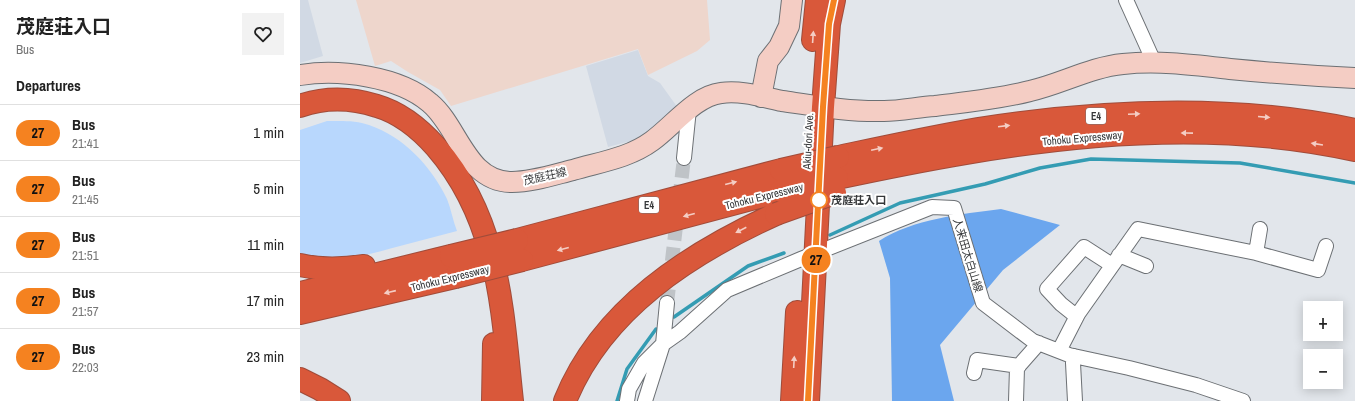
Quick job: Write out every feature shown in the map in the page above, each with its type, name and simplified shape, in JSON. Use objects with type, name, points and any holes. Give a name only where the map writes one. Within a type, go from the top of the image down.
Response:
[{"type":"highway","name":"Akiu-dori Ave.","points":[[808,401],[808,256],[816,106],[813,40],[817,0]]},
{"type":"highway","name":"Akiu-dori Ave.","points":[[816,106],[834,0]]},
{"type":"highway","points":[[300,106],[336,99],[352,100],[384,108],[399,115],[413,125],[441,153],[454,170],[466,188],[484,230],[492,255],[498,284],[512,401]]},
{"type":"highway","points":[[300,122],[318,116],[335,113],[353,114],[385,123],[400,132],[422,152],[439,172],[451,189],[468,223],[482,260],[492,314],[498,401]]},
{"type":"highway","name":"Tohoku Expressway","points":[[837,176],[978,129],[1048,120],[1108,115],[1166,113],[1229,114],[1283,118],[1355,130]]},
{"type":"highway","name":"Tohoku Expressway","points":[[300,313],[455,277],[518,243],[652,194],[700,191],[837,176],[882,178],[1050,141],[1110,134],[1227,134],[1283,138],[1355,150]]},
{"type":"highway","points":[[565,401],[580,369],[591,351],[606,332],[656,284],[682,264],[741,230],[776,214],[837,176]]},
{"type":"highway","name":"Tohoku Expressway","points":[[300,293],[450,251],[518,243],[781,181]]},
{"type":"highway","points":[[300,265],[342,269],[450,251]]},
{"type":"highway","name":"Akiu-dori Ave.","points":[[792,401],[808,256]]},
{"type":"highway","points":[[582,401],[590,375],[601,353],[620,324],[637,302]]},
{"type":"highway","points":[[492,314],[494,352],[493,401]]},
{"type":"highway","points":[[506,346],[509,401]]},
{"type":"highway","points":[[300,379],[320,388],[339,401]]},
{"type":"highway","points":[[300,390],[319,401]]},
{"type":"street","points":[[761,97],[768,61],[779,47],[789,26],[792,0]]},
{"type":"street","points":[[1126,0],[1154,62]]},
{"type":"street","name":"茂庭荘線","points":[[300,75],[322,73],[376,79],[397,84],[416,93],[431,103],[443,117],[476,167],[488,177],[502,182],[516,182],[536,179],[622,156],[637,150],[652,141],[704,97],[718,93],[734,92],[816,106],[884,111],[963,102],[1031,91],[1116,65],[1154,62],[1355,78]]},
{"type":"street","points":[[684,158],[689,109]]},
{"type":"street","name":"人来田太白山線","points":[[808,256],[932,207],[954,208],[983,303],[1034,341],[1074,356],[1199,386],[1243,401]]},
{"type":"street","points":[[1059,351],[1076,316],[1138,228],[1256,253],[1318,270],[1326,246]]},
{"type":"street","points":[[1256,253],[1260,229]]},
{"type":"street","points":[[1076,316],[1060,304],[1047,289],[1084,247],[1116,260],[1146,266]]},
{"type":"street","points":[[627,401],[629,390],[644,363],[663,344],[680,332],[727,290],[808,256]]},
{"type":"street","points":[[645,401],[663,344],[667,303]]},
{"type":"street","points":[[1016,401],[1017,368],[1039,343]]},
{"type":"street","points":[[1074,356],[1075,401]]},
{"type":"street","points":[[974,373],[977,360],[1019,366]]},
{"type":"street","points":[[1199,386],[1202,401]]},
{"type":"shaded area","points":[[300,0],[308,0],[323,56],[300,63]]},
{"type":"shaded area","points":[[356,0],[707,0],[710,40],[697,51],[648,75],[638,49],[451,106],[440,90],[391,61],[375,66]]},
{"type":"shaded area","points":[[638,50],[648,76],[660,83],[678,108],[646,137],[608,147],[586,66]]},
{"type":"shaded area","points":[[327,121],[364,123],[382,130],[405,145],[425,164],[433,175],[447,199],[457,231],[350,258],[324,259],[312,258],[300,254],[300,130]]},
{"type":"shaded area","points":[[1001,209],[1060,225],[1003,270],[940,345],[954,401],[892,401],[890,278],[879,241],[907,227],[922,223],[954,216]]},
{"type":"waterway","points":[[830,235],[900,203],[985,184],[1040,168],[1091,159],[1240,163],[1355,183]]},
{"type":"waterway","points":[[674,317],[748,266],[784,253]]},
{"type":"waterway","points":[[617,401],[627,369],[656,329]]},
{"type":"tunnel","points":[[667,303],[684,158]]},
{"type":"bus line","name":"27","points":[[808,401],[823,107],[829,24],[834,0]]},
{"type":"place","name":"茂庭荘入口","points":[[819,200]]}]
